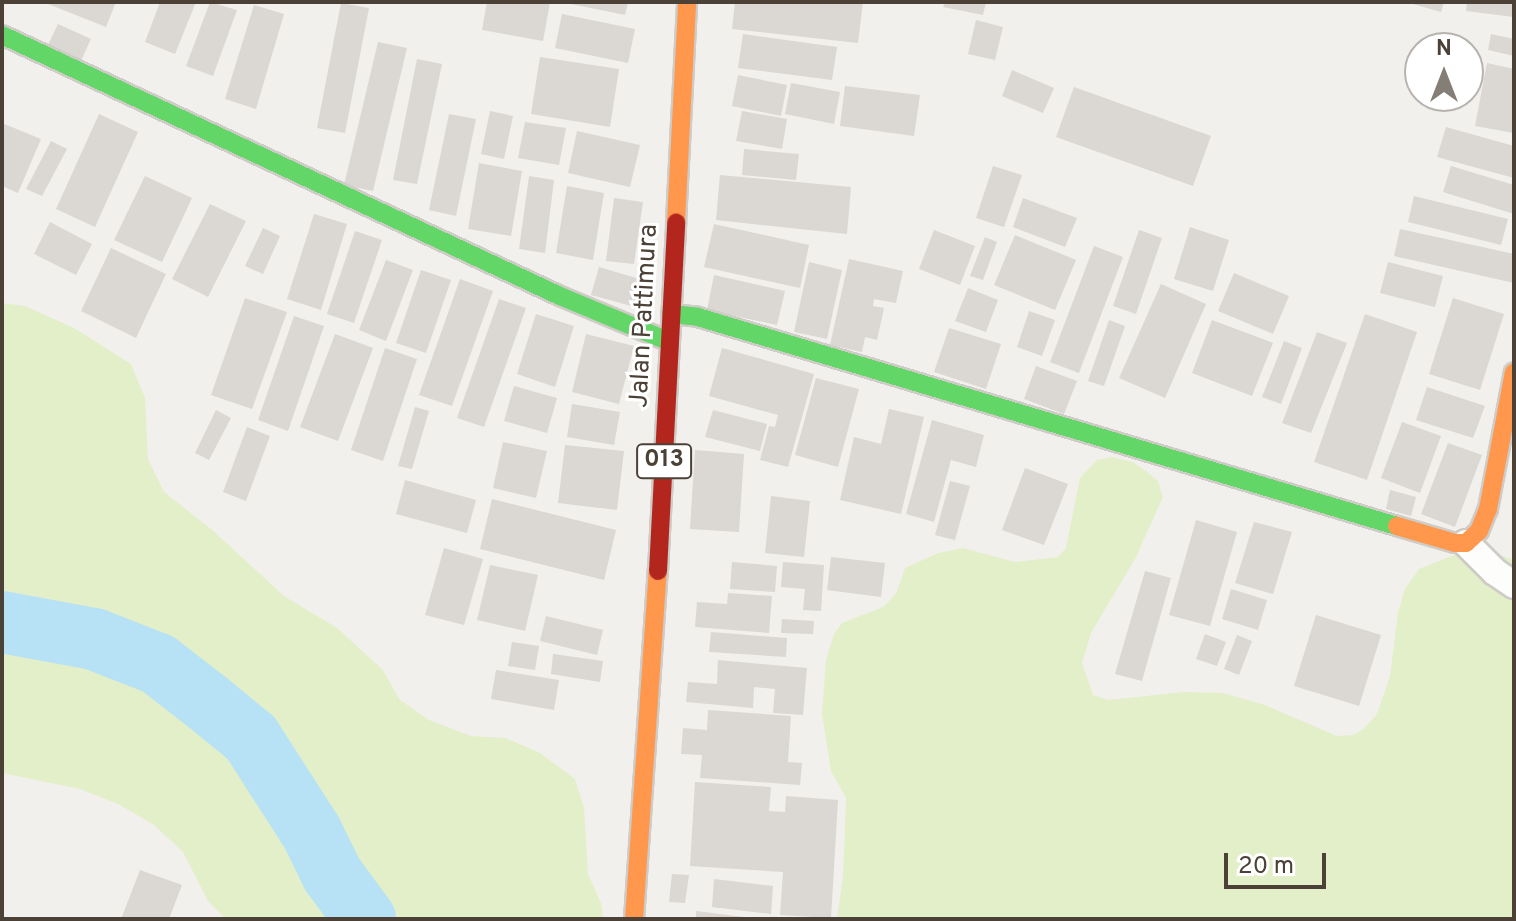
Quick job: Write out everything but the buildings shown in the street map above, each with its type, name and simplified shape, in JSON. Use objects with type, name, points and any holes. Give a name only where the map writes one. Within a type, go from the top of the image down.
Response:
[{"type":"street","name":"Jalan Pattimura","points":[[634,919],[655,632],[687,2]]},
{"type":"street","points":[[2,35],[560,296],[670,342]]},
{"type":"street","points":[[671,314],[698,317],[1434,539],[1466,543],[1495,572],[1514,585]]},
{"type":"street","points":[[1466,543],[1479,531],[1488,509],[1514,372]]},
{"type":"green space","points":[[2,303],[25,306],[74,328],[131,364],[145,398],[148,459],[164,492],[211,529],[284,596],[337,628],[382,669],[400,700],[429,720],[471,736],[506,738],[540,753],[575,779],[584,808],[588,874],[601,903],[603,919],[226,919],[208,901],[183,852],[154,825],[118,804],[80,789],[2,773]]},
{"type":"green space","points":[[1111,457],[1133,462],[1147,472],[1158,481],[1163,497],[1135,559],[1091,633],[1082,663],[1093,695],[1108,700],[1184,692],[1223,693],[1265,705],[1337,736],[1353,735],[1364,729],[1377,714],[1390,676],[1398,613],[1405,589],[1419,569],[1454,555],[1489,551],[1514,560],[1514,919],[837,919],[843,877],[846,798],[831,771],[822,714],[826,660],[834,634],[842,623],[883,607],[896,594],[905,568],[938,553],[963,548],[1015,562],[1058,557],[1066,548],[1080,478],[1097,460]]},
{"type":"waterway","points":[[2,622],[94,639],[158,664],[207,702],[251,738],[312,833],[332,874],[365,919]]},
{"type":"traffic: fast","points":[[2,35],[560,296],[670,342]]},
{"type":"traffic: fast","points":[[671,314],[698,317],[1397,526]]},
{"type":"traffic: slow","points":[[676,222],[687,2]]},
{"type":"traffic: slow","points":[[1397,526],[1455,543],[1466,543],[1479,531],[1488,509],[1514,372]]},
{"type":"traffic: slow","points":[[634,919],[658,571]]},
{"type":"traffic: jam","points":[[658,571],[676,222]]}]
